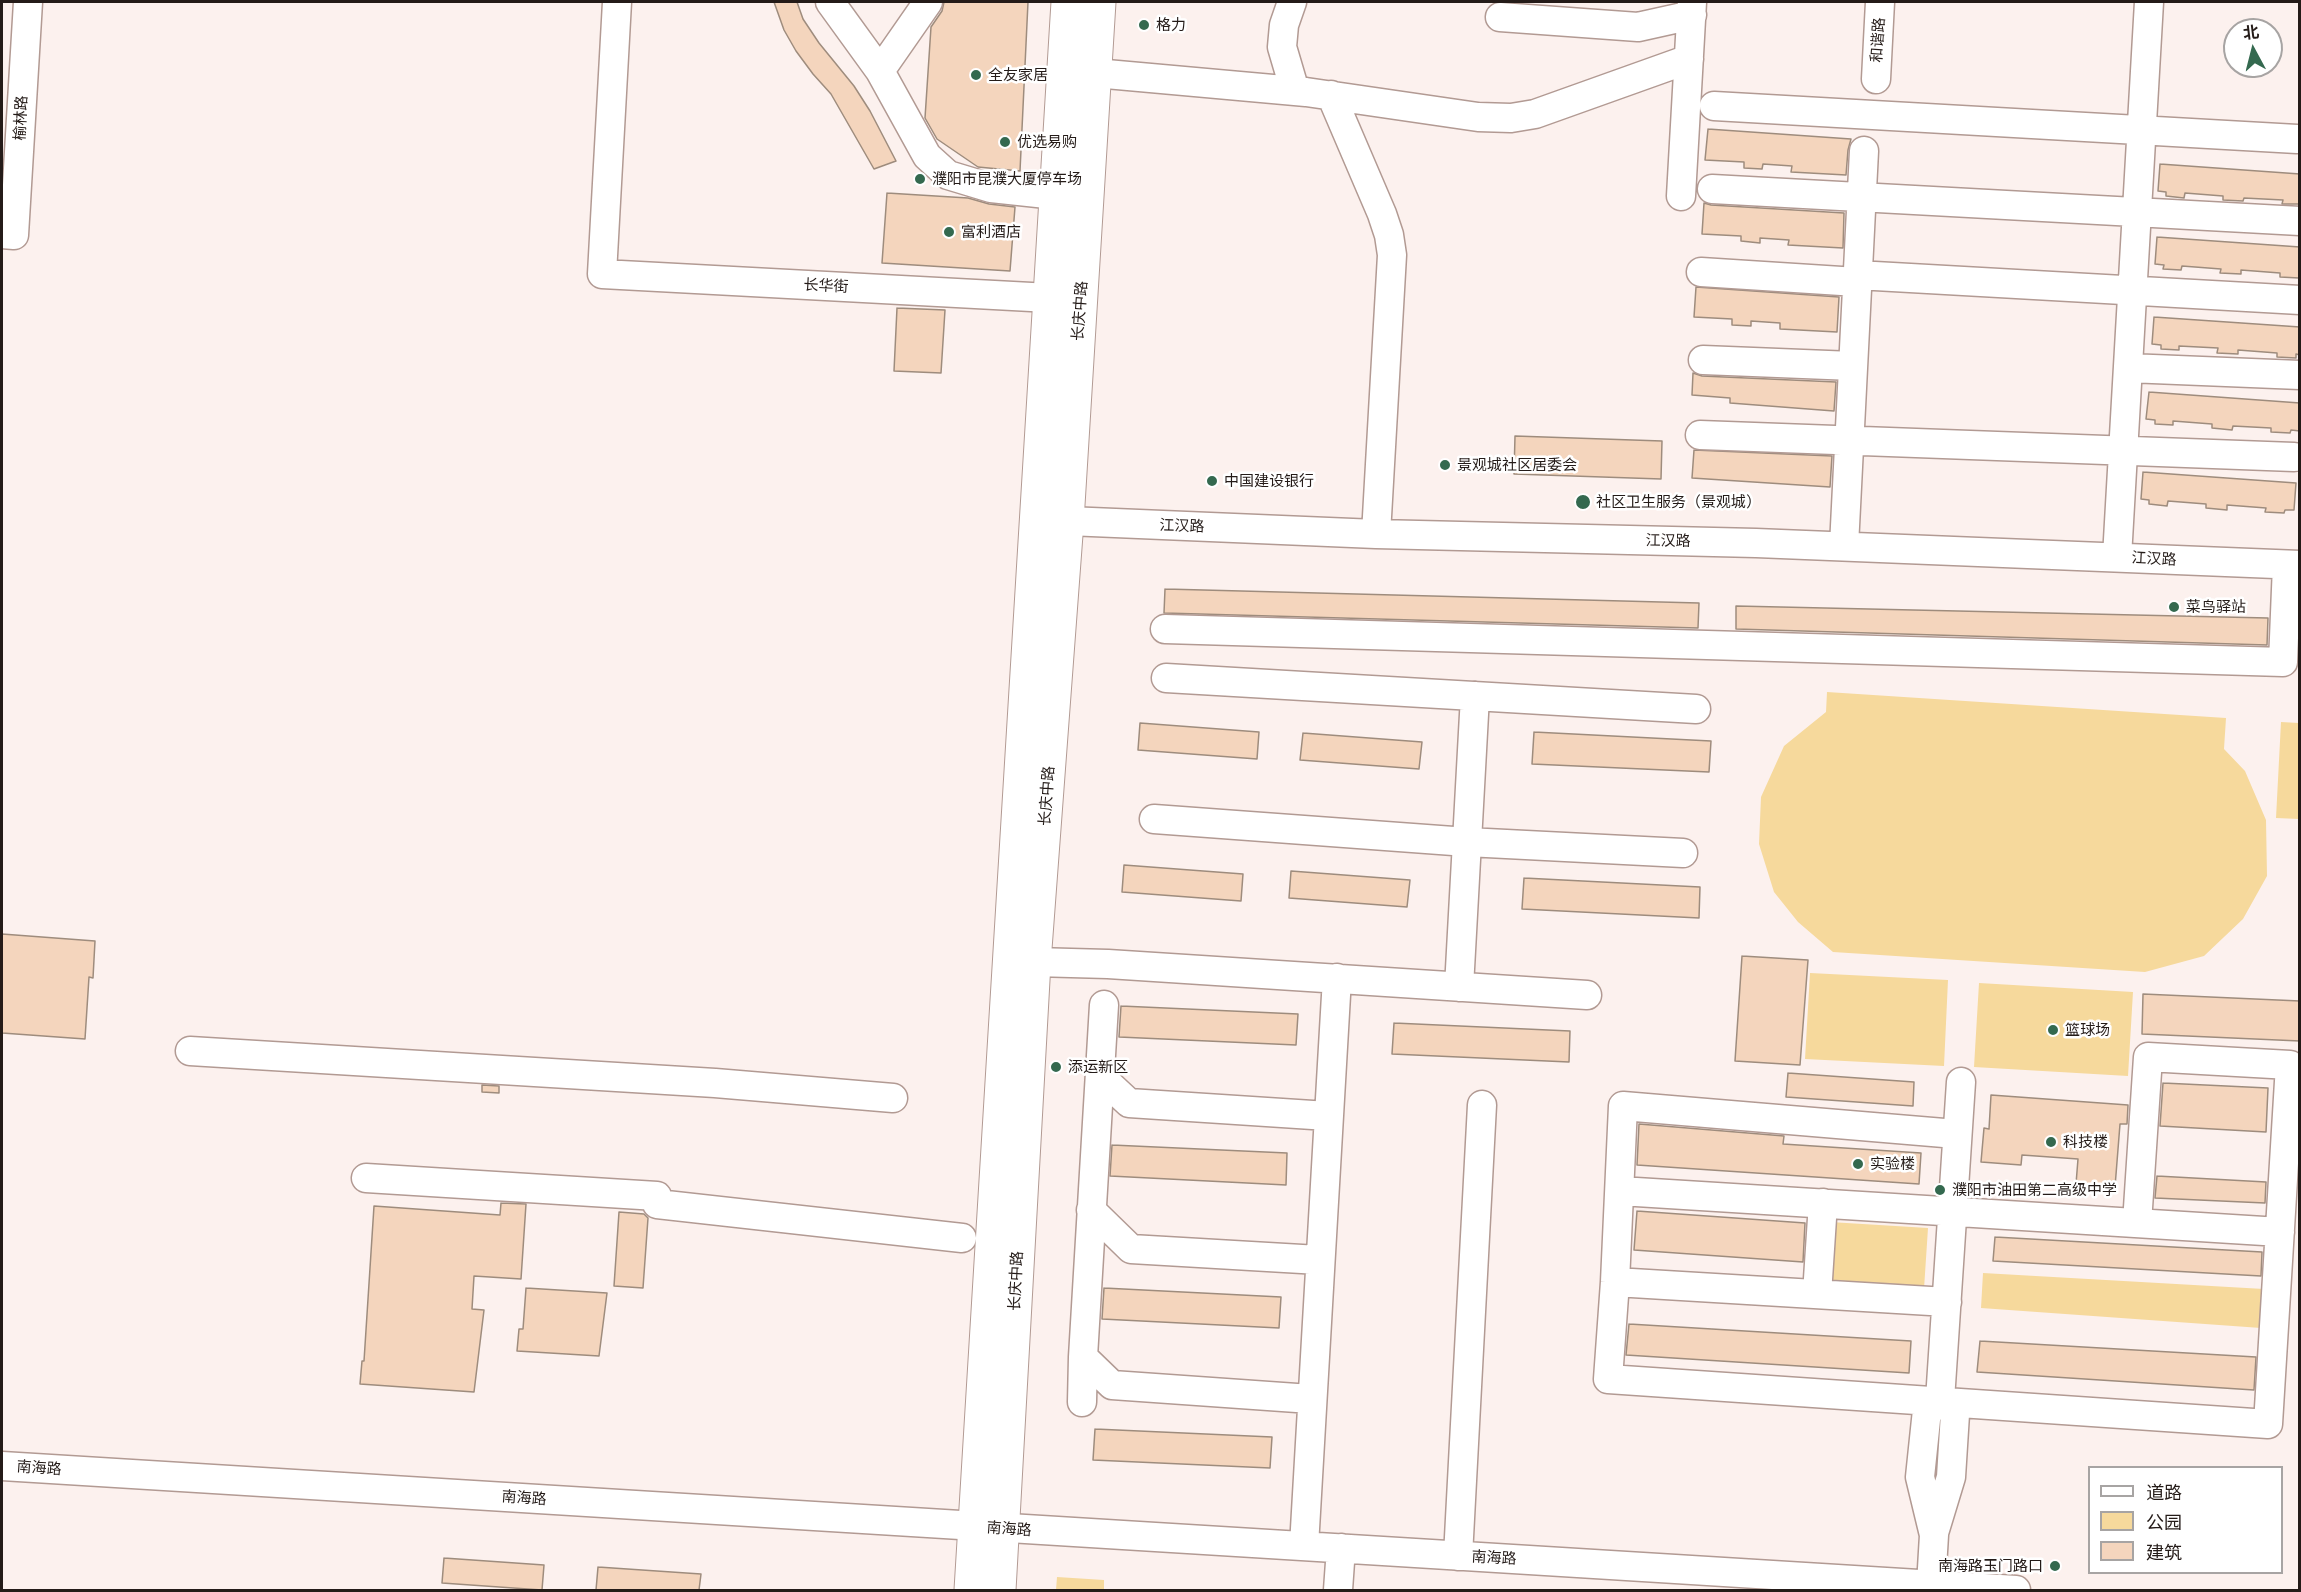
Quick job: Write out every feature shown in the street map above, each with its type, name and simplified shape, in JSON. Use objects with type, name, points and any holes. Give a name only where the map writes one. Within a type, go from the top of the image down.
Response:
[{"type":"main road","name":"长庆中路","points":[[971,1590],[989,1528],[1034,962],[1052,520],[1050,298],[1068,2]]},
{"type":"main road","name":"长庆中路","points":[[999,1590],[989,1528],[1052,520],[1095,73],[1099,2]]},
{"type":"street","name":"榆林路","points":[[8,235],[28,2]]},
{"type":"street","name":"长华街","points":[[617,2],[602,274],[1050,298]]},
{"type":"street","points":[[830,2],[880,71],[927,156],[948,175],[991,188],[1056,195]]},
{"type":"street","points":[[880,71],[928,2]]},
{"type":"street","points":[[1292,2],[1284,25],[1282,47],[1295,91]]},
{"type":"street","name":"和谐路","points":[[1876,79],[1881,2]]},
{"type":"street","points":[[2117,557],[2150,2]]},
{"type":"street","points":[[1500,17],[1638,27],[1692,8],[1680,196]]},
{"type":"street","points":[[1095,73],[1295,91],[1478,117],[1511,118],[1535,114],[1689,59]]},
{"type":"street","points":[[1331,95],[1382,214],[1392,255],[1376,534]]},
{"type":"street","points":[[1714,106],[2297,139]]},
{"type":"street","points":[[1844,546],[1864,151]]},
{"type":"street","points":[[1712,189],[2300,221]]},
{"type":"street","points":[[1701,272],[2300,300]]},
{"type":"street","points":[[1703,360],[1853,366]]},
{"type":"street","points":[[2128,368],[2300,375]]},
{"type":"street","points":[[1701,435],[2294,457]]},
{"type":"street","name":"江汉路","points":[[1052,520],[1376,534],[1844,546],[2293,565]]},
{"type":"street","points":[[1165,629],[2283,662],[2293,565]]},
{"type":"street","points":[[1166,678],[1696,709]]},
{"type":"street","points":[[1459,987],[1475,696]]},
{"type":"street","points":[[1154,819],[1467,842],[1683,853]]},
{"type":"street","points":[[1034,962],[1108,964],[1587,995]]},
{"type":"street","points":[[1304,1546],[1337,978]]},
{"type":"street","points":[[1082,1402],[1104,1005]]},
{"type":"street","points":[[190,1051],[714,1083],[893,1098]]},
{"type":"street","points":[[1956,1134],[1623,1106],[1608,1379],[2268,1424],[2289,1065],[2148,1057],[2137,1223]]},
{"type":"street","points":[[1100,1076],[1130,1102],[1328,1116]]},
{"type":"street","points":[[1931,1585],[1934,1535],[1920,1477],[1927,1410],[1940,1400],[1961,1082]]},
{"type":"street","points":[[1458,1556],[1482,1105]]},
{"type":"street","points":[[366,1178],[657,1196],[657,1204],[962,1238]]},
{"type":"street","points":[[1620,1191],[2280,1232]]},
{"type":"street","points":[[1817,1294],[1823,1203]]},
{"type":"street","points":[[1091,1210],[1131,1249],[1319,1260]]},
{"type":"street","points":[[1615,1282],[1947,1302]]},
{"type":"street","points":[[1083,1357],[1112,1385],[1311,1399]]},
{"type":"street","name":"南海路","points":[[2,1466],[1341,1548],[1753,1582],[1931,1585],[2016,1590]]},
{"type":"street","points":[[1338,1590],[1341,1548]]},
{"type":"green space","points":[[1827,692],[2226,718],[2224,749],[2245,771],[2266,820],[2267,876],[2243,919],[2204,956],[2145,972],[1833,952],[1798,922],[1774,892],[1759,844],[1761,797],[1784,746],[1826,712]]},
{"type":"green space","points":[[2281,722],[2299,723],[2299,819],[2276,818]]},
{"type":"green space","points":[[1810,973],[1948,980],[1944,1066],[1805,1059]]},
{"type":"green space","name":"篮球场","points":[[1979,983],[2133,992],[2128,1076],[1974,1067]]},
{"type":"green space","points":[[1830,1222],[1928,1228],[1924,1289],[1826,1283]]},
{"type":"green space","points":[[1983,1273],[2264,1289],[2261,1328],[1981,1308]]},
{"type":"green space","points":[[1057,1577],[1104,1580],[1104,1590],[1056,1590]]},
{"type":"building","points":[[774,2],[797,2],[803,19],[819,43],[854,86],[870,111],[896,161],[874,169],[831,94],[796,51],[784,30]]},
{"type":"building","name":"全友家居","points":[[944,2],[1028,2],[1020,171],[978,167],[937,139],[925,118],[931,27],[942,11]]},
{"type":"building","points":[[1708,129],[1851,139],[1846,175],[1791,172],[1792,166],[1763,164],[1762,169],[1744,168],[1744,162],[1705,160]]},
{"type":"building","points":[[2160,164],[2300,174],[2300,204],[2282,204],[2283,200],[2244,198],[2243,201],[2223,200],[2223,196],[2185,193],[2184,198],[2166,196],[2166,192],[2158,191]]},
{"type":"building","points":[[887,193],[968,198],[989,204],[1015,207],[1010,271],[882,263]]},
{"type":"building","points":[[1704,203],[1844,213],[1843,248],[1788,245],[1789,240],[1760,238],[1760,243],[1741,241],[1741,236],[1702,234]]},
{"type":"building","points":[[2157,237],[2300,247],[2299,278],[2280,277],[2280,273],[2241,270],[2241,274],[2220,273],[2221,269],[2182,266],[2181,270],[2163,269],[2164,265],[2155,264]]},
{"type":"building","points":[[1696,287],[1839,297],[1837,332],[1780,329],[1780,323],[1751,321],[1751,326],[1732,325],[1732,319],[1694,317]]},
{"type":"building","points":[[897,308],[945,310],[941,373],[894,371]]},
{"type":"building","points":[[2154,317],[2300,327],[2300,355],[2296,354],[2296,358],[2277,357],[2277,353],[2238,350],[2238,354],[2217,353],[2218,348],[2179,346],[2179,350],[2161,349],[2161,345],[2152,344]]},
{"type":"building","points":[[1693,373],[1702,376],[1836,382],[1834,411],[1730,403],[1730,398],[1692,395]]},
{"type":"building","points":[[2149,392],[2300,403],[2300,431],[2271,432],[2271,428],[2233,426],[2232,430],[2212,428],[2212,424],[2173,421],[2173,425],[2155,424],[2155,420],[2146,419]]},
{"type":"building","points":[[1515,436],[1662,441],[1661,479],[1514,474]]},
{"type":"building","points":[[1694,450],[1832,456],[1830,487],[1692,478]]},
{"type":"building","points":[[2143,472],[2296,483],[2294,510],[2285,510],[2284,513],[2265,512],[2266,508],[2227,505],[2227,510],[2206,508],[2206,504],[2168,501],[2167,506],[2149,504],[2149,500],[2141,499]]},
{"type":"building","points":[[1165,589],[1699,603],[1698,628],[1164,613]]},
{"type":"building","points":[[1736,606],[2268,618],[2267,645],[1736,629]]},
{"type":"building","points":[[1140,723],[1259,732],[1257,759],[1138,750]]},
{"type":"building","points":[[1534,732],[1711,741],[1709,772],[1532,764]]},
{"type":"building","points":[[1303,733],[1422,742],[1419,769],[1300,760]]},
{"type":"building","points":[[1124,865],[1243,874],[1241,901],[1122,892]]},
{"type":"building","points":[[1291,871],[1410,880],[1407,907],[1289,898]]},
{"type":"building","points":[[1524,878],[1700,887],[1699,918],[1522,909]]},
{"type":"building","points":[[2,934],[95,941],[93,978],[89,977],[85,1039],[2,1033]]},
{"type":"building","points":[[1742,956],[1808,960],[1800,1065],[1735,1061]]},
{"type":"building","points":[[2143,994],[2300,1001],[2300,1041],[2142,1034]]},
{"type":"building","points":[[1121,1006],[1298,1014],[1296,1045],[1119,1037]]},
{"type":"building","points":[[1394,1023],[1570,1031],[1569,1062],[1392,1054]]},
{"type":"building","points":[[1788,1073],[1914,1082],[1913,1106],[1786,1097]]},
{"type":"building","points":[[2163,1083],[2268,1088],[2266,1132],[2160,1126]]},
{"type":"building","points":[[482,1085],[499,1086],[499,1093],[482,1092]]},
{"type":"building","name":"科技楼","points":[[1991,1095],[2128,1105],[2127,1124],[2120,1124],[2115,1187],[2076,1184],[2078,1159],[2022,1155],[2021,1165],[1981,1162],[1984,1128],[1989,1129]]},
{"type":"building","points":[[1639,1124],[1784,1136],[1783,1144],[1921,1153],[1919,1184],[1637,1165]]},
{"type":"building","points":[[1112,1145],[1287,1153],[1286,1185],[1110,1176]]},
{"type":"building","points":[[2157,1176],[2266,1182],[2265,1203],[2155,1198]]},
{"type":"building","points":[[501,1203],[526,1204],[521,1279],[474,1276],[472,1309],[484,1310],[474,1392],[360,1384],[362,1361],[364,1361],[374,1206],[500,1215]]},
{"type":"building","points":[[1637,1211],[1805,1223],[1803,1262],[1634,1250]]},
{"type":"building","points":[[619,1212],[644,1214],[648,1218],[643,1288],[614,1286]]},
{"type":"building","points":[[1995,1237],[2262,1252],[2261,1276],[1993,1261]]},
{"type":"building","points":[[526,1288],[607,1293],[599,1356],[517,1351],[519,1329],[523,1329]]},
{"type":"building","points":[[1104,1288],[1281,1297],[1279,1328],[1102,1319]]},
{"type":"building","points":[[1629,1324],[1911,1341],[1909,1373],[1626,1355]]},
{"type":"building","points":[[1980,1341],[2256,1357],[2254,1390],[1977,1372]]},
{"type":"building","points":[[1095,1429],[1272,1437],[1270,1468],[1093,1460]]},
{"type":"building","points":[[444,1558],[544,1565],[542,1590],[442,1583]]},
{"type":"building","points":[[598,1567],[701,1574],[699,1590],[596,1590]]},
{"type":"place","name":"格力","points":[[1144,25]]},
{"type":"place","name":"全友家居","points":[[976,75]]},
{"type":"place","name":"优选易购","points":[[1005,142]]},
{"type":"place","name":"濮阳市昆濮大厦停车场","points":[[920,179]]},
{"type":"place","name":"富利酒店","points":[[949,232]]},
{"type":"place","name":"景观城社区居委会","points":[[1445,465]]},
{"type":"place","name":"中国建设银行","points":[[1212,481]]},
{"type":"place","name":"社区卫生服务（景观城）","points":[[1583,502]]},
{"type":"place","name":"菜鸟驿站","points":[[2174,607]]},
{"type":"place","name":"篮球场","points":[[2053,1030]]},
{"type":"place","name":"添运新区","points":[[1056,1067]]},
{"type":"place","name":"科技楼","points":[[2051,1142]]},
{"type":"place","name":"实验楼","points":[[1858,1164]]},
{"type":"place","name":"濮阳市油田第二高级中学","points":[[1940,1190]]},
{"type":"place","name":"南海路玉门路口","points":[[2055,1566]]}]
